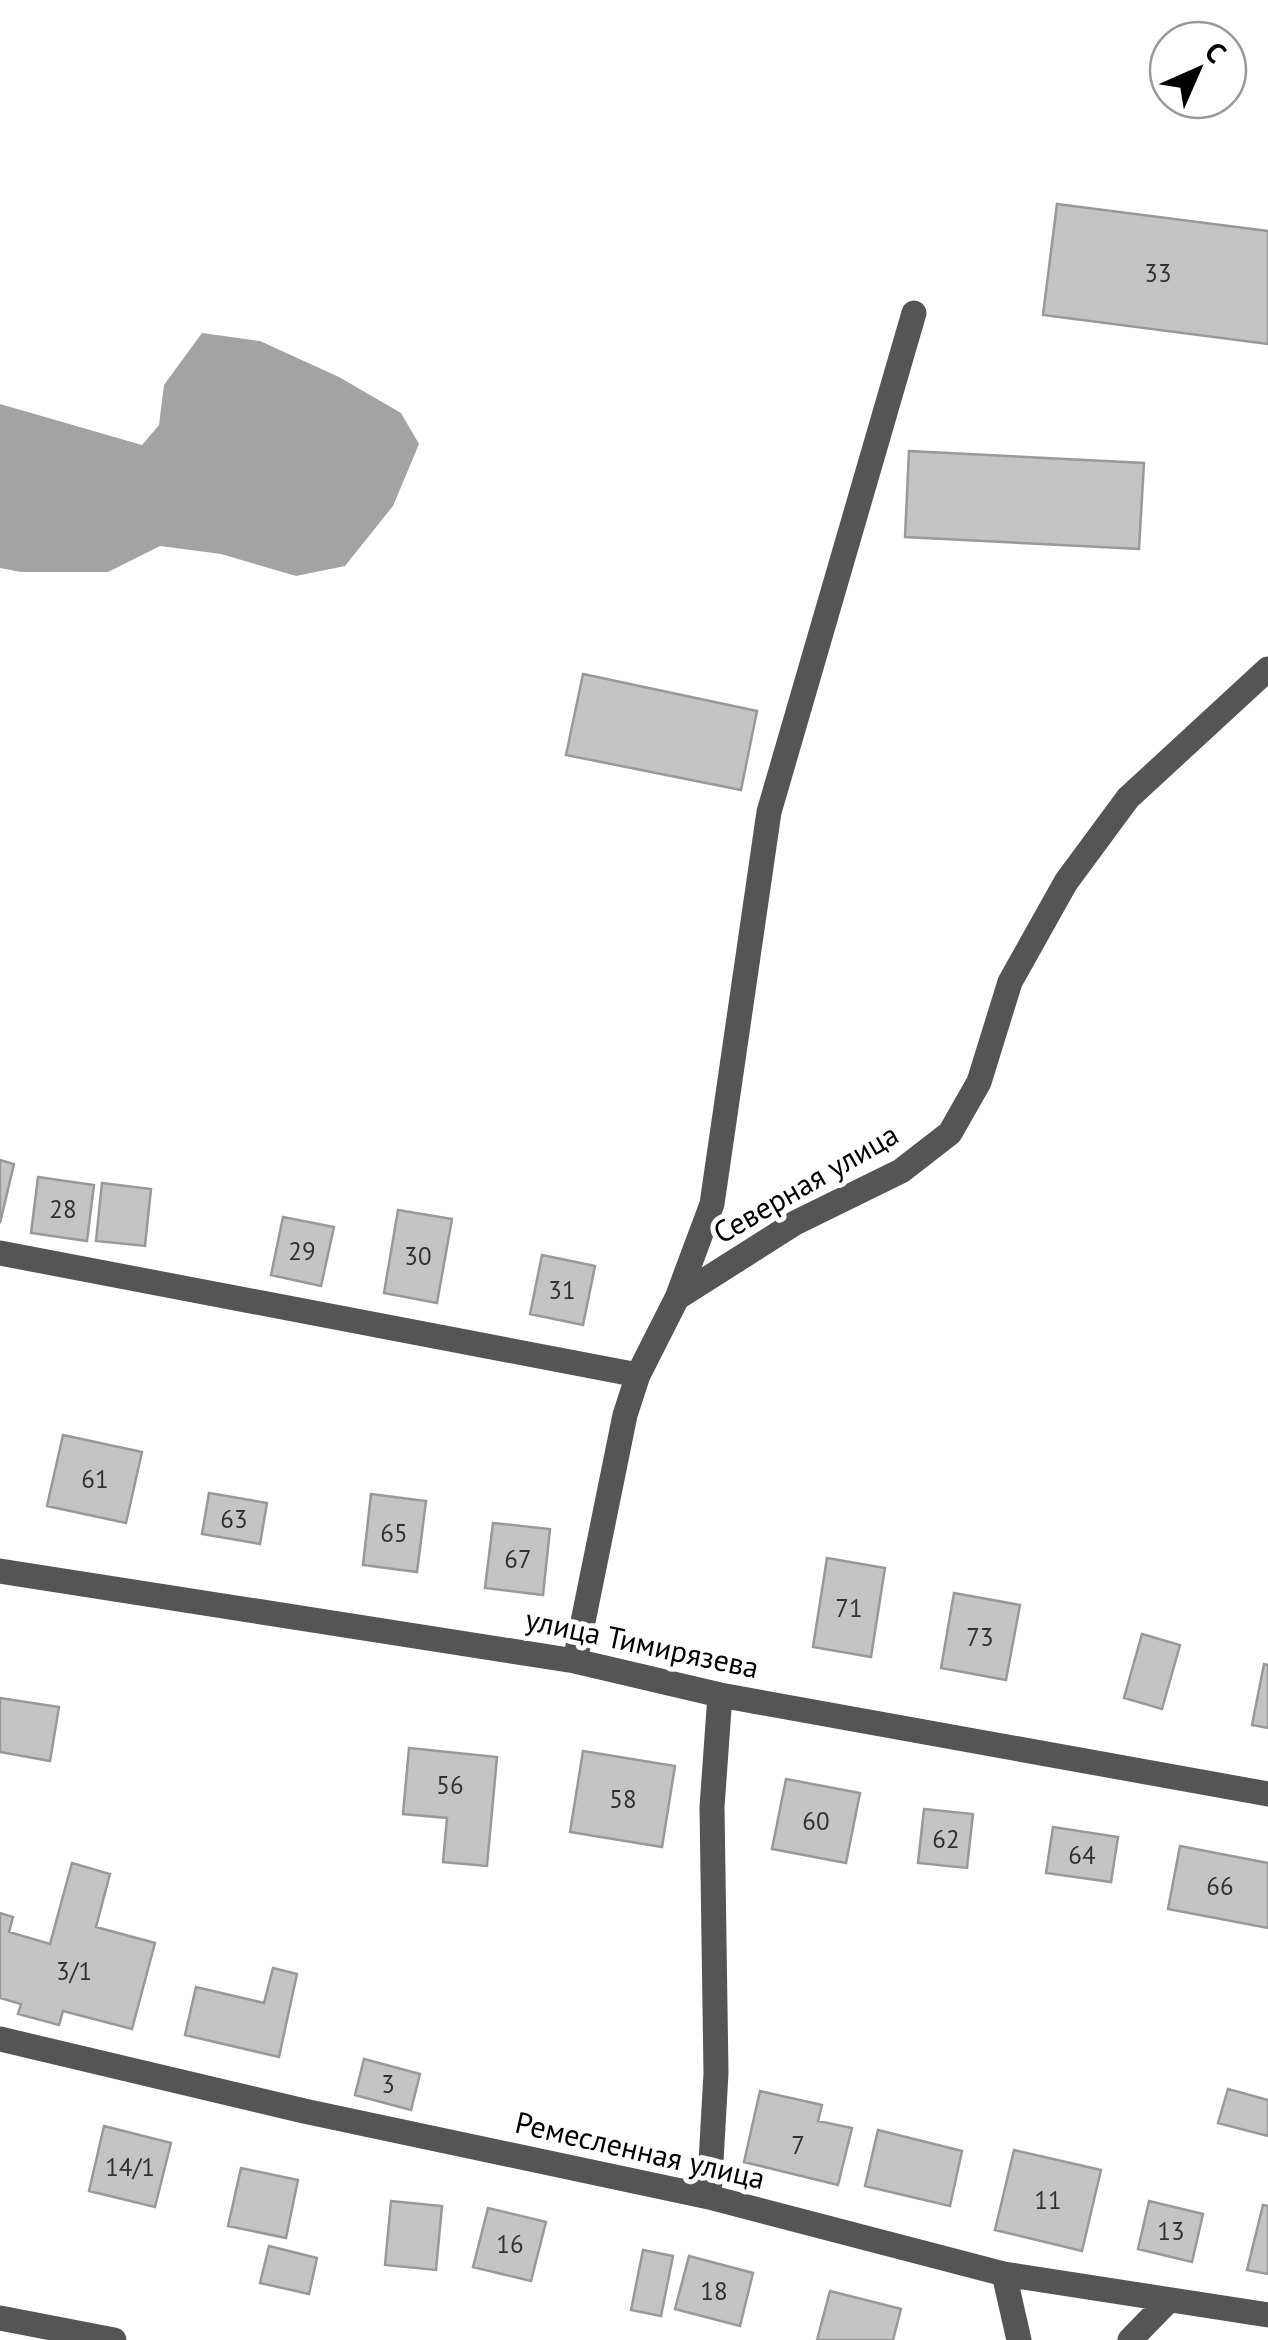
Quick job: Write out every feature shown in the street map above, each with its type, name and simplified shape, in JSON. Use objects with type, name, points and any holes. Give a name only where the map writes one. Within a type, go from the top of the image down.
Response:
[{"type":"street","points":[[575,1660],[625,1415],[638,1374],[677,1298],[712,1204],[768,812],[914,313]]},
{"type":"street","name":"Северная улица","points":[[677,1298],[795,1223],[901,1171],[950,1133],[979,1082],[1010,982],[1066,882],[1128,798],[1268,668]]},
{"type":"street","points":[[0,1253],[638,1374]]},
{"type":"street","name":"улица Тимирязева","points":[[0,1571],[575,1660],[720,1694],[1268,1794]]},
{"type":"street","points":[[709,2197],[716,2073],[712,1807],[720,1694]]},
{"type":"street","name":"Ремесленная улица","points":[[0,2039],[304,2111],[709,2197],[1004,2274],[1268,2315]]},
{"type":"street","points":[[1004,2274],[1019,2340]]},
{"type":"street","points":[[1130,2340],[1169,2300]]},
{"type":"street","points":[[0,2318],[114,2340]]},
{"type":"shaded area","points":[[202,333],[260,341],[339,377],[401,413],[419,444],[393,506],[345,566],[296,576],[221,554],[160,546],[108,572],[21,572],[0,568],[0,404],[142,445],[159,425],[164,385]]},
{"type":"building","points":[[1057,204],[1268,231],[1268,344],[1043,315]]},
{"type":"building","points":[[909,451],[1144,463],[1139,549],[905,537]]},
{"type":"building","points":[[583,674],[757,711],[741,790],[566,755]]},
{"type":"building","points":[[0,1160],[14,1164],[0,1223]]},
{"type":"building","points":[[38,1177],[94,1185],[87,1241],[31,1233]]},
{"type":"building","points":[[102,1183],[151,1189],[145,1246],[96,1241]]},
{"type":"building","points":[[398,1210],[452,1219],[437,1303],[384,1293]]},
{"type":"building","points":[[283,1217],[334,1227],[321,1286],[271,1275]]},
{"type":"building","points":[[542,1255],[595,1266],[583,1325],[530,1314]]},
{"type":"building","points":[[63,1435],[142,1452],[126,1523],[47,1506]]},
{"type":"building","points":[[209,1493],[267,1503],[260,1544],[202,1534]]},
{"type":"building","points":[[371,1494],[426,1501],[417,1572],[363,1565]]},
{"type":"building","points":[[493,1523],[550,1529],[543,1595],[485,1588]]},
{"type":"building","points":[[827,1558],[885,1568],[871,1657],[813,1647]]},
{"type":"building","points":[[954,1593],[1020,1605],[1006,1680],[941,1668]]},
{"type":"building","points":[[1142,1634],[1180,1645],[1162,1709],[1124,1698]]},
{"type":"building","points":[[1264,1664],[1268,1665],[1268,1728],[1252,1725]]},
{"type":"building","points":[[0,1698],[59,1707],[50,1761],[0,1752]]},
{"type":"building","points":[[409,1748],[497,1757],[487,1866],[443,1862],[447,1818],[403,1814]]},
{"type":"building","points":[[583,1751],[675,1766],[662,1847],[570,1832]]},
{"type":"building","points":[[786,1779],[860,1793],[846,1863],[772,1849]]},
{"type":"building","points":[[924,1809],[973,1814],[967,1868],[918,1863]]},
{"type":"building","points":[[1053,1827],[1118,1837],[1111,1882],[1046,1873]]},
{"type":"building","points":[[1180,1846],[1268,1863],[1268,1928],[1168,1909]]},
{"type":"building","points":[[72,1863],[110,1874],[96,1927],[155,1943],[132,2029],[63,2011],[59,2025],[18,2014],[21,2004],[0,1998],[0,1913],[13,1917],[9,1932],[50,1944]]},
{"type":"building","points":[[273,1968],[297,1974],[279,2057],[185,2035],[196,1987],[264,2003]]},
{"type":"building","points":[[364,2059],[420,2074],[411,2110],[355,2095]]},
{"type":"building","points":[[1228,2089],[1268,2100],[1268,2136],[1218,2123]]},
{"type":"building","points":[[760,2091],[822,2105],[818,2121],[852,2128],[838,2185],[744,2162]]},
{"type":"building","points":[[104,2126],[171,2143],[155,2207],[89,2191]]},
{"type":"building","points":[[878,2130],[962,2151],[950,2206],[865,2186]]},
{"type":"building","points":[[1014,2150],[1101,2170],[1082,2251],[995,2230]]},
{"type":"building","points":[[241,2168],[298,2180],[286,2238],[228,2226]]},
{"type":"building","points":[[391,2201],[442,2206],[436,2270],[385,2265]]},
{"type":"building","points":[[1149,2201],[1203,2214],[1192,2262],[1138,2249]]},
{"type":"building","points":[[1263,2205],[1268,2206],[1268,2274],[1247,2270]]},
{"type":"building","points":[[488,2208],[546,2222],[531,2281],[473,2267]]},
{"type":"building","points":[[269,2246],[317,2258],[309,2294],[260,2283]]},
{"type":"building","points":[[643,2250],[673,2256],[661,2316],[631,2310]]},
{"type":"building","points":[[689,2256],[753,2273],[740,2326],[675,2309]]},
{"type":"building","points":[[830,2291],[901,2309],[893,2340],[817,2340]]}]
